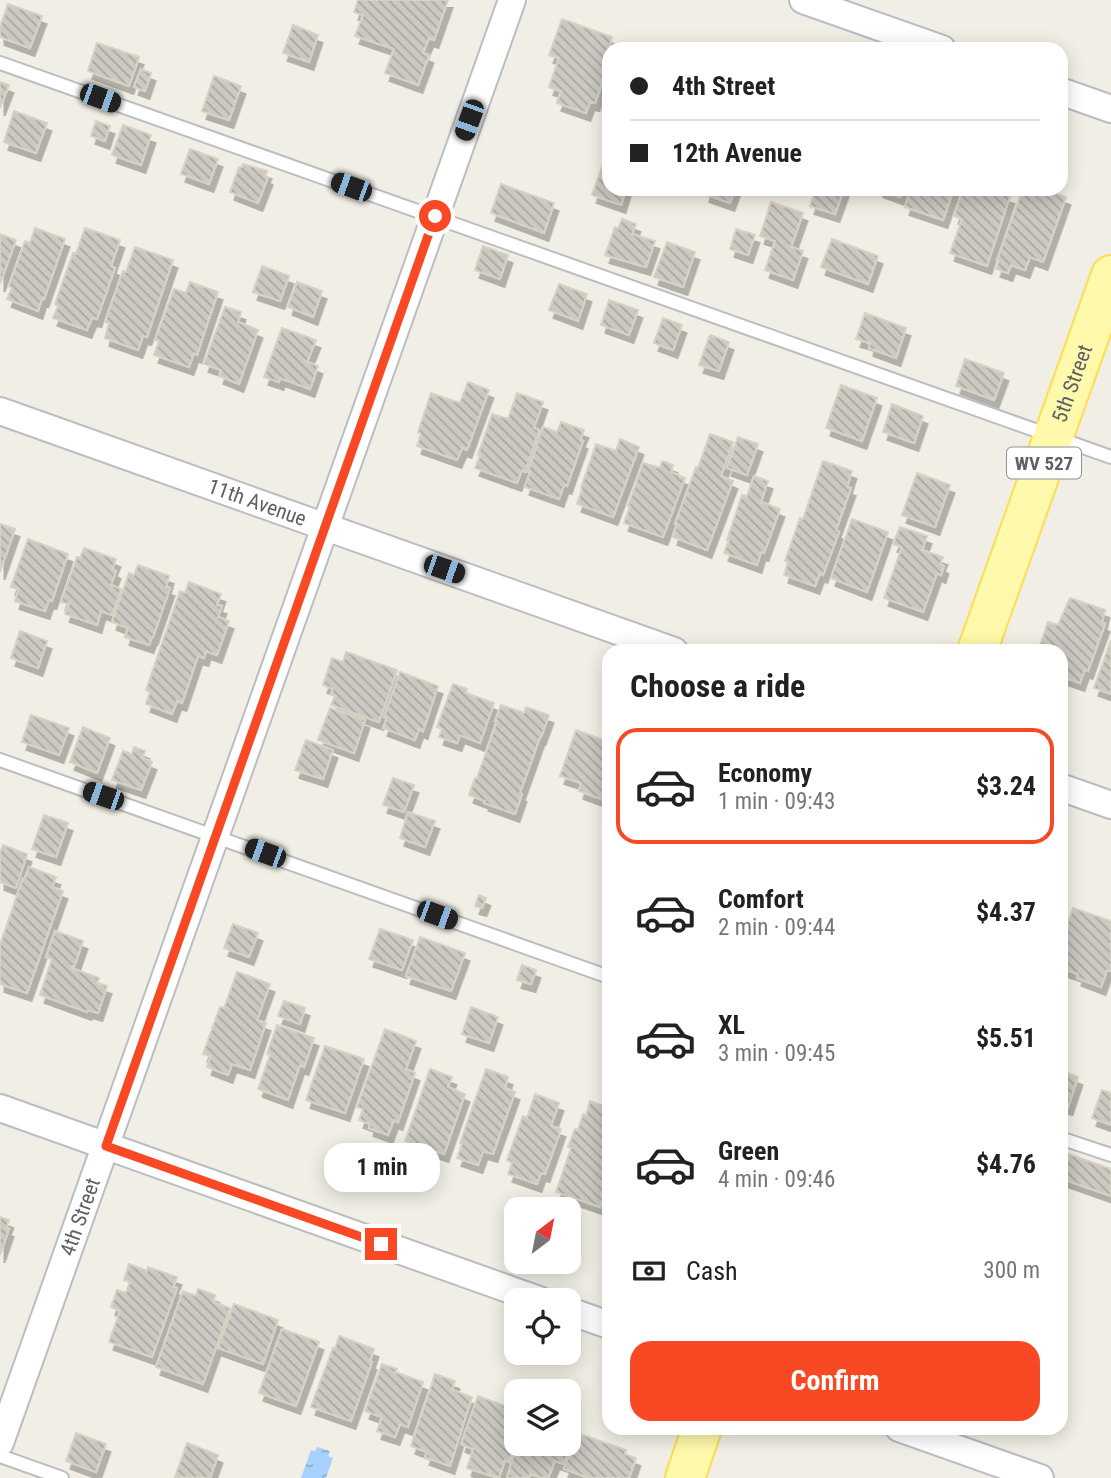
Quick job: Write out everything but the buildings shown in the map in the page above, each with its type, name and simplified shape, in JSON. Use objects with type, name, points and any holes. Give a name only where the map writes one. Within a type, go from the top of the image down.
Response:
[{"type":"main road","name":"5th Street","points":[[979,644],[1111,275]]},
{"type":"main road","points":[[685,1478],[700,1435]]},
{"type":"street","name":"4th Street","points":[[0,1443],[13,1391],[106,1146],[512,0]]},
{"type":"street","points":[[803,0],[922,42]]},
{"type":"street","points":[[1068,94],[1111,109]]},
{"type":"street","name":"11th Avenue","points":[[0,411],[654,644]]},
{"type":"street","points":[[1068,791],[1111,805]]},
{"type":"street","points":[[0,1108],[505,1288]]},
{"type":"street","points":[[581,1315],[602,1323]]},
{"type":"street","points":[[919,1435],[1040,1478]]},
{"type":"lane","points":[[0,63],[1111,457]]},
{"type":"lane","points":[[0,760],[602,974]]},
{"type":"lane","points":[[1068,1141],[1111,1156]]},
{"type":"lane","points":[[0,1456],[62,1478]]},
{"type":"water","points":[[317,1447],[330,1451],[328,1456],[333,1458],[326,1478],[301,1478],[311,1450],[315,1451]]},
{"type":"route","points":[[381,1244],[106,1146],[435,216]]}]
